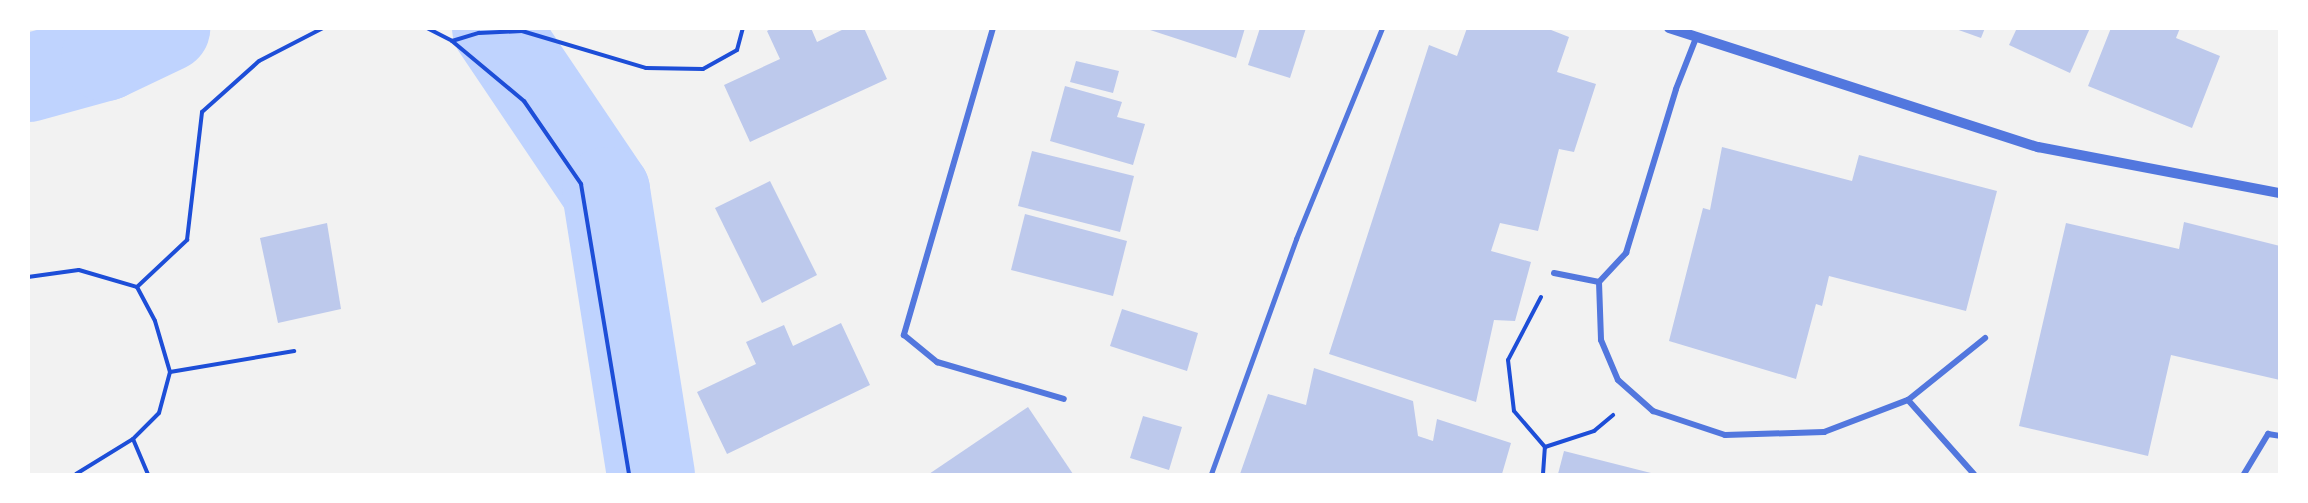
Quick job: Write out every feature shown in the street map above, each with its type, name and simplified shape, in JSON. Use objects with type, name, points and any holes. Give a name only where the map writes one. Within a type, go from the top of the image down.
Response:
[{"type":"street","points":[[993,28],[904,334],[937,362],[1064,399]]},
{"type":"street","points":[[1669,28],[2038,147],[2280,193]]},
{"type":"street","points":[[1696,38],[1676,89],[1626,252],[1599,282],[1600,340],[1618,380],[1653,411],[1725,435],[1824,432],[1908,400],[1985,338]]},
{"type":"street","points":[[1554,273],[1599,282]]},
{"type":"street","points":[[1908,400],[1974,474]]},
{"type":"street","points":[[2244,474],[2268,434],[2280,436]]},
{"type":"lane","points":[[1211,474],[1296,239],[1382,28]]},
{"type":"path","points":[[137,287],[187,240],[202,112],[259,61],[323,28]]},
{"type":"path","points":[[427,28],[452,41],[524,101],[580,184],[629,474]]},
{"type":"path","points":[[452,41],[479,33],[522,31],[646,68],[703,69],[737,50],[743,28]]},
{"type":"path","points":[[28,277],[79,270],[137,287],[155,321],[170,372],[159,413],[133,439],[76,474]]},
{"type":"path","points":[[1543,474],[1545,447],[1514,411],[1508,360],[1554,273]]},
{"type":"path","points":[[170,372],[294,351]]},
{"type":"path","points":[[1545,447],[1594,431],[1636,396]]},
{"type":"path","points":[[133,439],[148,474]]},
{"type":"building","points":[[772,28],[811,28],[817,42],[846,28],[864,28],[887,79],[750,142],[724,85],[780,59],[767,31]]},
{"type":"building","points":[[1144,28],[1245,28],[1236,58]]},
{"type":"building","points":[[1260,28],[1306,28],[1290,78],[1248,65]]},
{"type":"building","points":[[1467,28],[1546,28],[1569,37],[1557,72],[1596,84],[1574,152],[1559,149],[1538,231],[1500,223],[1491,251],[1531,262],[1515,321],[1494,320],[1476,402],[1329,354],[1429,45],[1457,56]]},
{"type":"building","points":[[1953,28],[1985,28],[1981,38]]},
{"type":"building","points":[[2017,28],[2090,28],[2070,73],[2009,45]]},
{"type":"building","points":[[2111,28],[2180,28],[2176,38],[2220,56],[2192,128],[2088,86]]},
{"type":"building","points":[[1076,61],[1119,71],[1113,93],[1070,82]]},
{"type":"building","points":[[1065,86],[1122,102],[1117,117],[1145,124],[1133,165],[1050,141]]},
{"type":"building","points":[[1722,147],[1852,181],[1859,155],[1997,191],[1966,311],[1829,276],[1822,306],[1816,304],[1796,379],[1669,341],[1703,208],[1710,210]]},
{"type":"building","points":[[1032,151],[1134,176],[1120,232],[1018,206]]},
{"type":"building","points":[[770,181],[817,275],[762,303],[715,208]]},
{"type":"building","points":[[1025,214],[1127,241],[1113,296],[1011,270]]},
{"type":"building","points":[[2184,222],[2280,246],[2280,380],[2171,355],[2148,456],[2019,426],[2066,223],[2179,249]]},
{"type":"building","points":[[327,223],[341,309],[278,323],[260,238]]},
{"type":"building","points":[[1122,309],[1198,333],[1187,371],[1110,346]]},
{"type":"building","points":[[841,323],[870,385],[727,454],[697,392],[756,364],[746,342],[784,325],[793,346]]},
{"type":"building","points":[[1314,368],[1413,401],[1418,436],[1433,441],[1437,419],[1511,443],[1502,474],[1240,474],[1268,394],[1306,405]]},
{"type":"building","points":[[1028,407],[1073,474],[929,474]]},
{"type":"building","points":[[1143,416],[1182,427],[1169,470],[1130,458]]},
{"type":"building","points":[[1564,451],[1655,474],[1558,474]]},
{"type":"waterway","points":[[28,78],[105,57],[166,28]]},
{"type":"waterway","points":[[496,28],[606,191],[651,474]]}]
